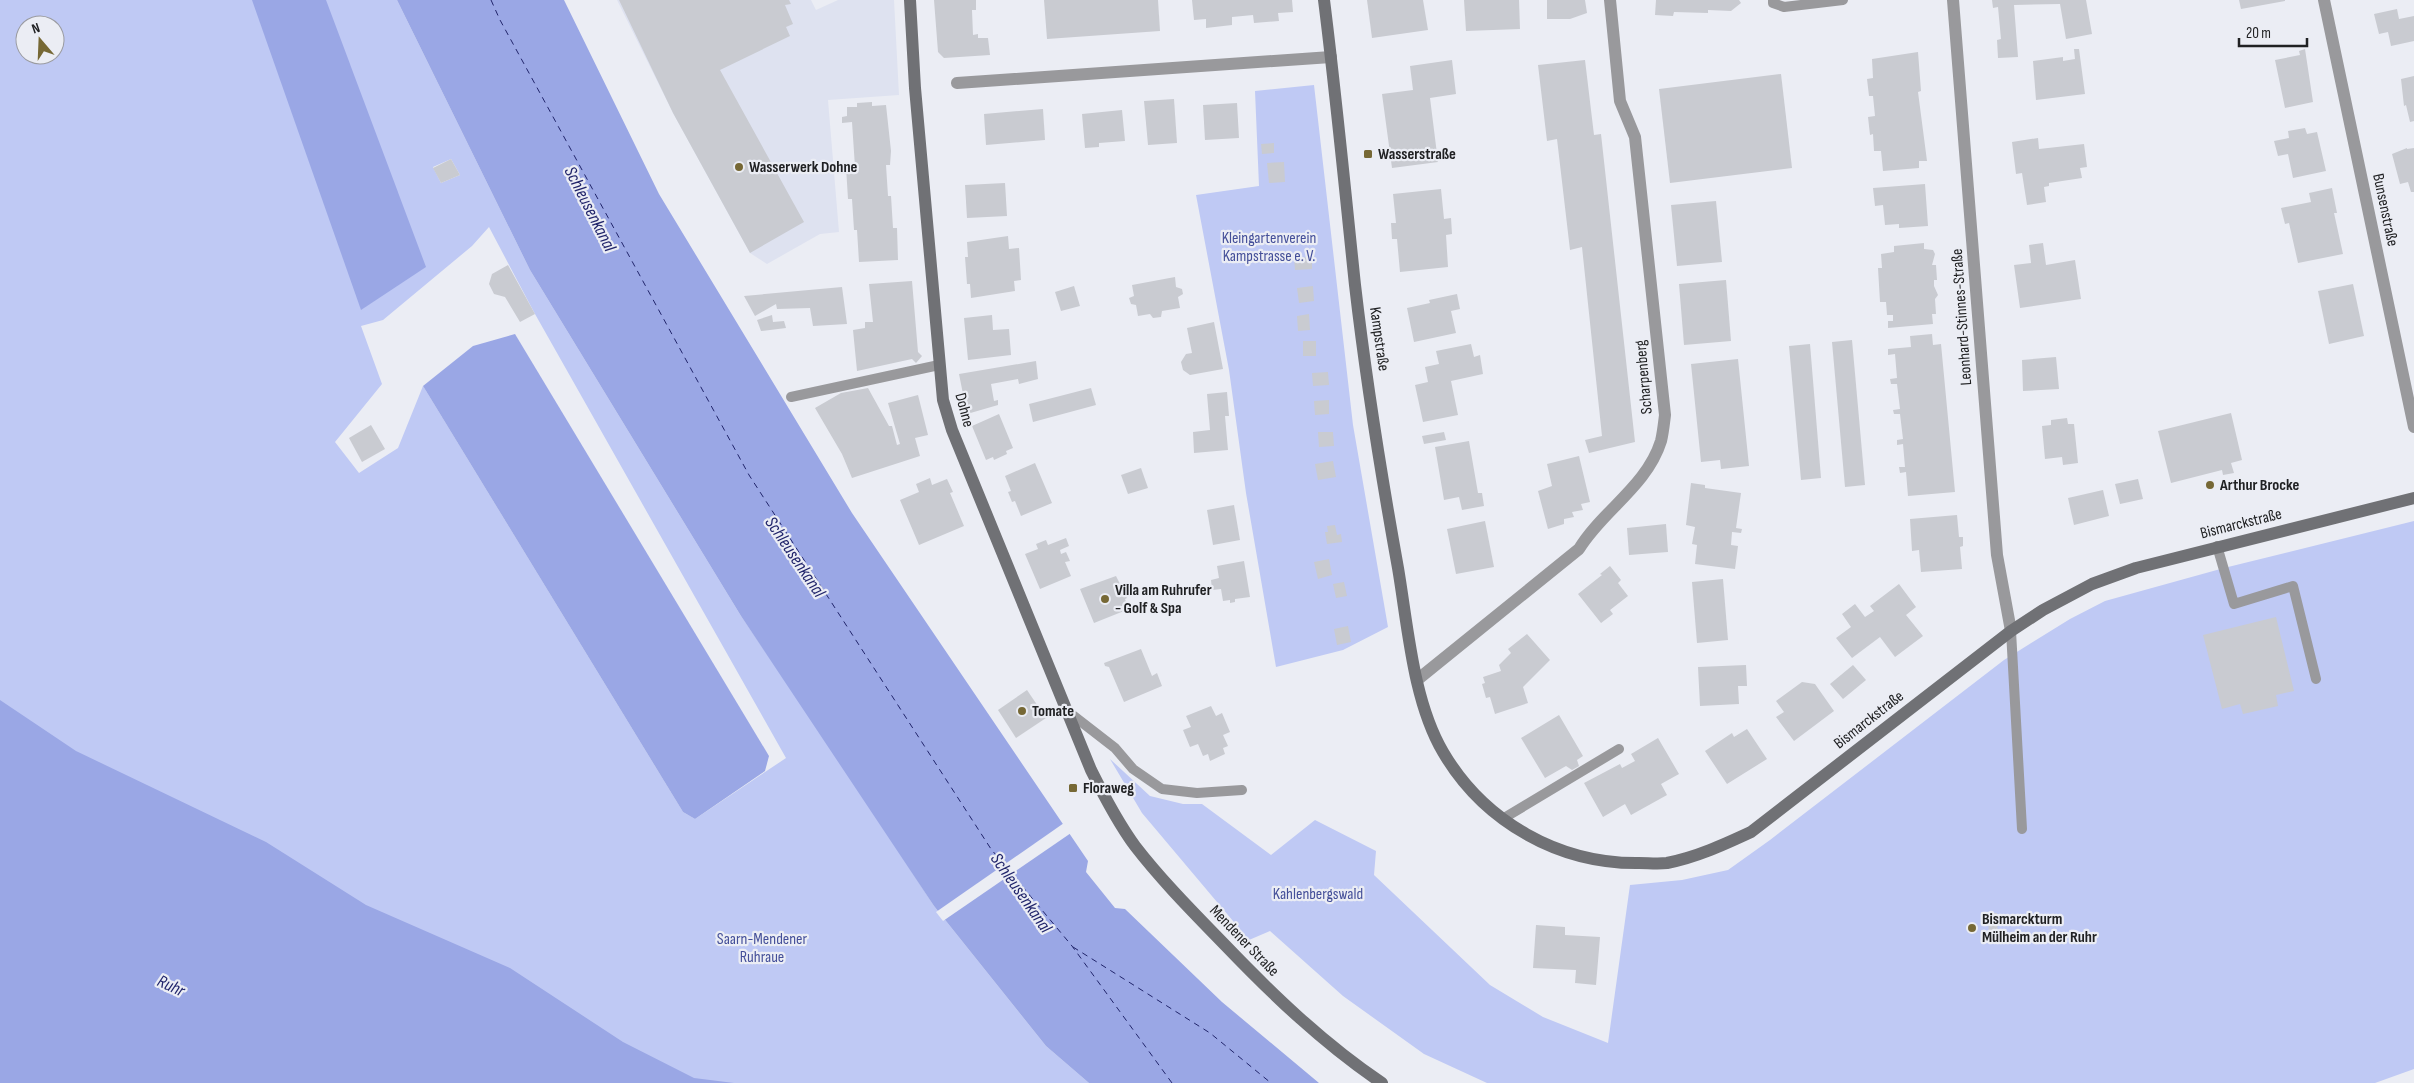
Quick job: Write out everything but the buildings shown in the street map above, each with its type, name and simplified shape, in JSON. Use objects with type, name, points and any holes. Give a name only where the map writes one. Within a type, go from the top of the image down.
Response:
[{"type":"main road","name":"Dohne","points":[[910,0],[914,88],[938,365],[943,400],[952,430],[1065,709],[1106,800]]},
{"type":"main road","name":"Kampstraße","points":[[1324,0],[1355,286],[1379,462],[1417,680]]},
{"type":"main road","name":"Bismarckstraße","points":[[1417,680],[1429,724],[1443,752],[1460,777],[1482,800],[1520,832],[1565,853],[1612,864],[1664,863],[1707,853],[1751,832],[2011,631],[2043,610],[2092,584],[2136,568],[2217,546],[2414,498]]},
{"type":"main road","name":"Mendener Straße","points":[[1106,800],[1134,845],[1169,887],[1266,988],[1349,1061],[1382,1083]]},
{"type":"street","name":"Scharpenberg","points":[[1417,680],[1579,549],[1589,532],[1630,491],[1649,464],[1661,442],[1665,414],[1635,137],[1620,101],[1610,0]]},
{"type":"street","name":"Leonhard-Stinnes-Straße","points":[[1953,0],[1997,555],[2011,631]]},
{"type":"street","name":"Bunsenstraße","points":[[2324,0],[2414,427]]},
{"type":"street","points":[[957,83],[1331,57]]},
{"type":"lane","points":[[1773,0],[1773,3],[1784,7],[1843,0]]},
{"type":"lane","points":[[791,397],[938,365]]},
{"type":"lane","points":[[2217,546],[2234,604],[2293,586],[2316,679]]},
{"type":"lane","points":[[2011,631],[2022,829]]},
{"type":"lane","points":[[1065,709],[1115,748],[1133,769],[1162,788],[1197,793],[1242,790]]},
{"type":"lane","points":[[1504,818],[1619,750]]},
{"type":"shaded area","points":[[617,0],[811,0],[816,10],[838,0],[894,0],[899,95],[828,100],[839,232],[820,234],[767,264],[750,253],[673,113]]},
{"type":"green space","name":"Saarn-Mendener Ruhraue","points":[[0,0],[397,0],[530,270],[741,616],[836,755],[934,906],[1046,1046],[1089,1083],[95,1083],[0,880]],"holes":[[[451,159],[460,175],[441,183],[433,167]],[[489,227],[535,314],[786,758],[695,819],[683,812],[423,386],[398,448],[359,473],[335,442],[382,384],[361,326],[383,320],[472,246]]]},
{"type":"green space","name":"Kleingartenverein Kampstrasse e. V.","points":[[1314,85],[1353,425],[1388,627],[1343,650],[1276,667],[1246,493],[1229,370],[1196,195],[1259,186],[1255,91]]},
{"type":"green space","name":"Kahlenbergswald","points":[[2414,521],[2414,1069],[2375,1083],[1487,1083],[1424,1054],[1343,996],[1270,931],[1249,940],[1142,813],[1110,759],[1150,796],[1183,804],[1202,804],[1271,855],[1315,820],[1376,851],[1374,875],[1490,985],[1543,1017],[1608,1043],[1630,885],[1682,880],[1728,870],[1770,840],[2004,660],[2070,619],[2105,601],[2224,568]]},
{"type":"water","points":[[252,0],[326,0],[426,267],[361,310]]},
{"type":"water","name":"Schleusenkanal","points":[[397,0],[564,0],[659,194],[852,513],[1088,861],[1086,872],[1115,908],[1125,909],[1222,1002],[1319,1083],[1089,1083],[1046,1046],[934,906],[741,616],[530,270]]},
{"type":"water","points":[[515,334],[769,756],[765,771],[695,819],[683,812],[423,386],[473,346]]},
{"type":"water","name":"Ruhr","points":[[0,700],[76,751],[266,842],[366,905],[510,968],[623,1042],[694,1078],[734,1083],[0,1083]]},
{"type":"pier","points":[[1064,823],[1071,833],[943,921],[936,912]]},
{"type":"ferry route","points":[[491,0],[500,20],[749,475],[991,849],[1072,946],[1172,1083]]},
{"type":"ferry route","points":[[1073,947],[1210,1033],[1271,1083]]},
{"type":"place","name":"Wasserstraße","points":[[1368,154]]},
{"type":"place","name":"Wasserwerk Dohne","points":[[739,167]]},
{"type":"place","name":"Arthur Brocke","points":[[2210,485]]},
{"type":"place","name":"Villa am Ruhrufer - Golf & Spa","points":[[1105,599]]},
{"type":"place","name":"Tomate","points":[[1022,711]]},
{"type":"place","name":"Floraweg","points":[[1073,788]]},
{"type":"place","name":"Bismarckturm Mülheim an der Ruhr","points":[[1972,928]]}]
